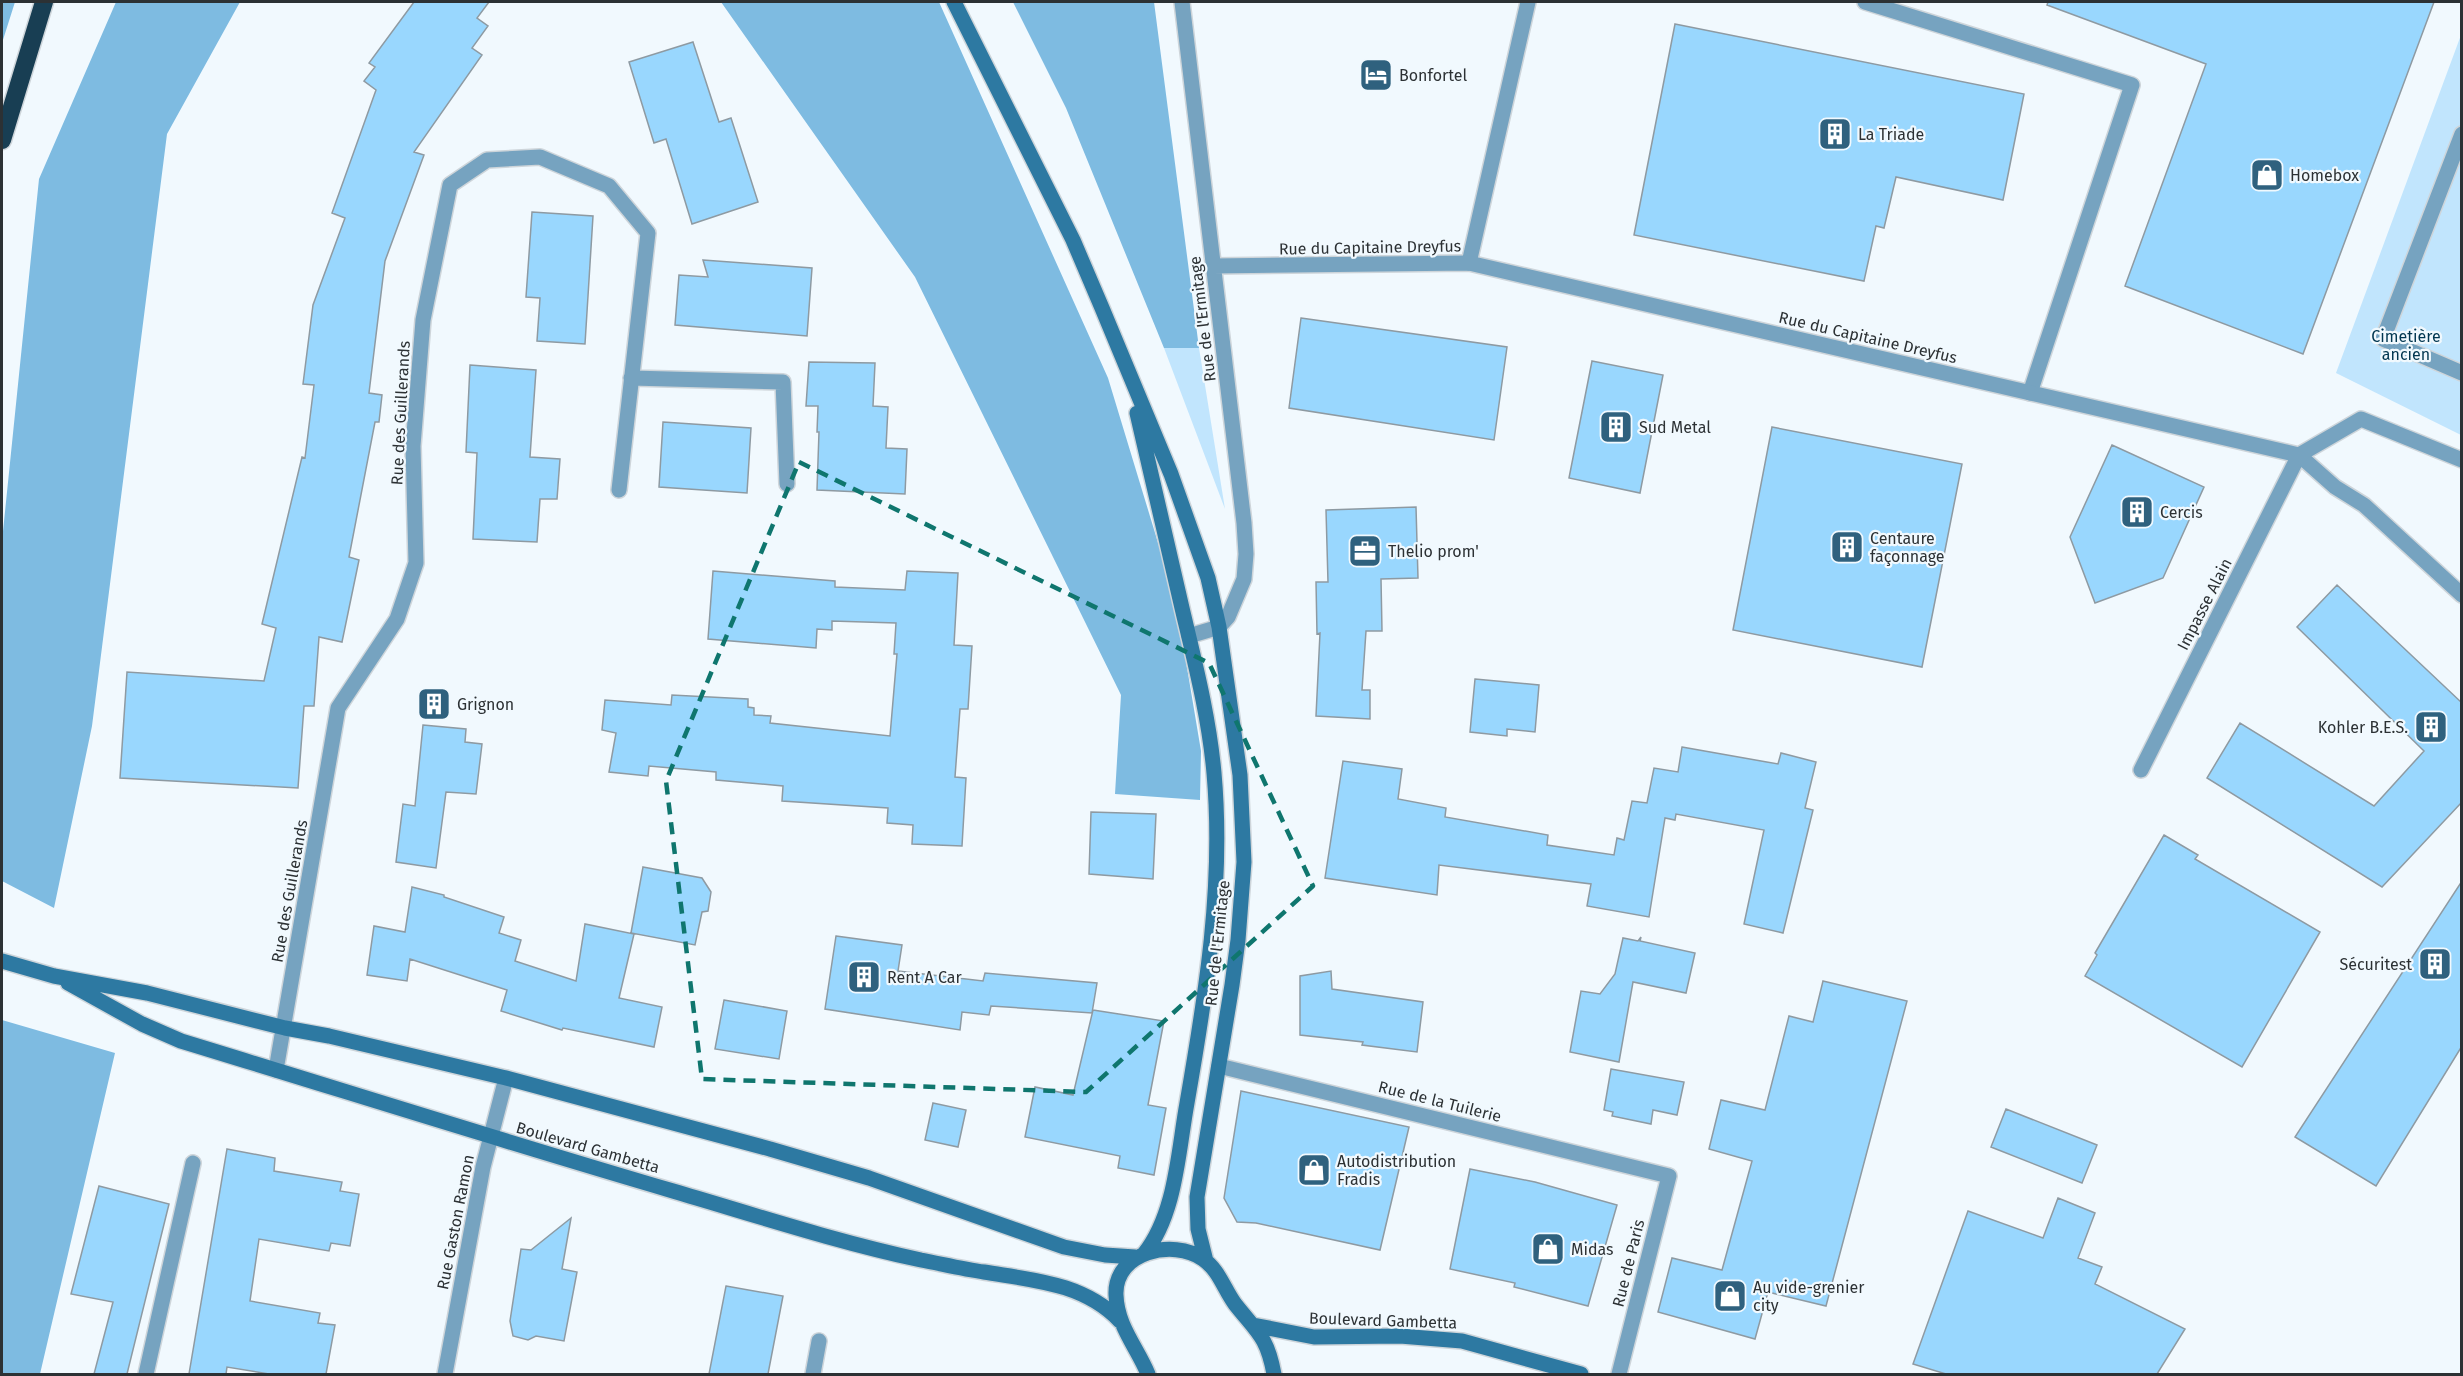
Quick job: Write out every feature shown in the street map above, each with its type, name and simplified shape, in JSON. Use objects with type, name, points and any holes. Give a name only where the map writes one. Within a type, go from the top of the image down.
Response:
[{"type":"highway","points":[[2,140],[44,2]]},
{"type":"main road","name":"Rue de l'Ermitage","points":[[954,2],[1073,240],[1182,505],[1208,578],[1219,627],[1240,775],[1244,862],[1238,940],[1197,1197],[1198,1229],[1206,1261]]},
{"type":"main road","name":"Rue de l'Ermitage","points":[[1120,1321],[1116,1294],[1117,1282],[1122,1269],[1155,1240],[1169,1201],[1203,1013],[1215,895],[1216,816],[1211,742],[1128,372]]},
{"type":"main road","name":"Boulevard Gambetta","points":[[2,961],[54,976],[147,993],[285,1028],[329,1036],[506,1078],[770,1149],[869,1178],[1064,1247],[1105,1255],[1140,1255],[1171,1250],[1187,1252],[1206,1261]]},
{"type":"main road","name":"Boulevard Gambetta","points":[[54,976],[142,1024],[181,1041],[489,1137],[817,1233],[925,1261],[1026,1277],[1067,1288],[1110,1311],[1120,1321]]},
{"type":"main road","points":[[1206,1261],[1215,1270],[1234,1303],[1262,1336],[1271,1358],[1274,1374]]},
{"type":"main road","points":[[1120,1321],[1148,1374]]},
{"type":"main road","name":"Boulevard Gambetta","points":[[1253,1325],[1314,1337],[1400,1336],[1453,1339],[1581,1374]]},
{"type":"street","name":"Rue de l'Ermitage","points":[[1182,2],[1246,554],[1244,579],[1228,617],[1219,627]]},
{"type":"street","points":[[1469,263],[1528,2]]},
{"type":"street","points":[[1865,2],[2132,85],[2030,393]]},
{"type":"street","points":[[2462,134],[2383,339],[2462,373]]},
{"type":"street","name":"Rue des Guillerands","points":[[276,1070],[338,708],[397,619],[416,563],[413,446],[423,320],[450,185],[487,160],[540,157],[609,186],[648,233],[619,490]]},
{"type":"street","name":"Rue du Capitaine Dreyfus","points":[[1213,266],[1469,263],[2299,455],[2335,487],[2364,505],[2462,595]]},
{"type":"street","points":[[632,378],[783,382],[787,484]]},
{"type":"street","points":[[2299,455],[2361,419],[2462,460]]},
{"type":"street","name":"Impasse Alain","points":[[2141,770],[2299,455]]},
{"type":"street","points":[[1189,636],[1219,627]]},
{"type":"street","name":"Rue de la Tuilerie","points":[[1219,1066],[1653,1171]]},
{"type":"street","name":"Rue Gaston Ramon","points":[[445,1374],[489,1137],[506,1078]]},
{"type":"street","points":[[146,1374],[193,1163]]},
{"type":"street","name":"Rue de Paris","points":[[1618,1374],[1669,1176],[1653,1171]]},
{"type":"street","points":[[813,1374],[819,1341]]},
{"type":"highlighted area","points":[[799,462],[1209,663],[1313,886],[1086,1092],[702,1079],[666,781]]},
{"type":"green space","name":"Cimetière ancien","points":[[2461,35],[2461,435],[2336,373]]},
{"type":"green space","points":[[1164,348],[1199,348],[1225,509]]},
{"type":"shaded area","points":[[2,2],[15,2],[2,43]]},
{"type":"shaded area","points":[[116,2],[240,2],[167,134],[92,726],[54,908],[2,881],[2,541],[39,179]]},
{"type":"shaded area","points":[[721,2],[939,2],[1108,378],[1176,602],[1201,751],[1200,800],[1115,794],[1121,695],[915,277]]},
{"type":"shaded area","points":[[1013,2],[1154,2],[1199,348],[1164,348],[1066,108]]},
{"type":"shaded area","points":[[2,1020],[115,1053],[40,1374],[2,1374]]},
{"type":"building","points":[[414,2],[489,2],[477,18],[488,26],[472,48],[482,55],[414,152],[424,155],[385,261],[369,393],[382,395],[379,422],[375,422],[349,557],[359,560],[342,642],[319,637],[314,706],[304,706],[298,788],[120,778],[127,672],[264,681],[276,628],[262,624],[302,457],[305,458],[314,385],[303,384],[313,305],[345,218],[332,213],[376,90],[364,81],[375,67],[369,63]]},
{"type":"building","name":"Homebox","points":[[2048,2],[2434,2],[2303,354],[2125,286],[2206,64],[2047,5]]},
{"type":"building","name":"La Triade","points":[[1675,24],[2024,94],[2003,200],[1896,177],[1884,228],[1876,226],[1864,281],[1634,235]]},
{"type":"building","points":[[693,42],[719,122],[731,118],[758,202],[692,224],[666,139],[654,143],[629,62]]},
{"type":"building","points":[[532,212],[593,216],[585,344],[537,341],[540,298],[526,297]]},
{"type":"building","points":[[703,260],[812,268],[807,336],[675,325],[679,275],[708,277]]},
{"type":"building","points":[[1301,318],[1507,347],[1494,440],[1289,408]]},
{"type":"building","name":"Sud Metal","points":[[1592,361],[1663,375],[1640,493],[1569,478]]},
{"type":"building","points":[[809,362],[875,363],[873,406],[888,407],[886,448],[907,449],[905,494],[817,490],[818,406],[806,406]]},
{"type":"building","points":[[470,365],[536,370],[530,457],[560,459],[557,499],[540,499],[537,542],[473,539],[477,453],[466,452]]},
{"type":"building","points":[[663,422],[751,428],[747,493],[659,487]]},
{"type":"building","name":"Centaure façonnage","points":[[1772,427],[1962,464],[1922,667],[1733,630]]},
{"type":"building","name":"Cercis","points":[[2112,445],[2204,487],[2163,578],[2095,603],[2070,537]]},
{"type":"building","points":[[1416,507],[1418,578],[1381,579],[1382,631],[1366,631],[1362,690],[1370,690],[1370,719],[1316,716],[1320,633],[1317,634],[1316,582],[1328,582],[1326,510]]},
{"type":"building","points":[[713,571],[835,581],[835,587],[905,590],[907,571],[958,573],[954,645],[972,646],[968,709],[960,709],[955,777],[966,778],[962,846],[912,844],[913,825],[887,823],[888,808],[782,801],[783,786],[716,780],[716,772],[649,766],[648,776],[609,772],[616,733],[602,730],[605,700],[671,705],[672,695],[748,699],[748,707],[754,708],[754,715],[771,716],[770,723],[890,736],[897,654],[894,654],[896,623],[832,621],[832,630],[817,629],[816,648],[708,639]]},
{"type":"building","name":"Kohler B.E.S.","points":[[2337,585],[2462,703],[2462,802],[2382,887],[2207,778],[2240,723],[2374,806],[2424,751],[2297,627]]},
{"type":"building","points":[[1475,679],[1539,685],[1535,732],[1507,729],[1507,736],[1470,732]]},
{"type":"building","points":[[423,725],[466,729],[465,742],[482,744],[476,794],[446,792],[436,868],[396,862],[403,804],[415,806]]},
{"type":"building","points":[[1682,747],[1778,764],[1781,753],[1816,762],[1805,808],[1813,810],[1783,933],[1744,924],[1764,830],[1676,814],[1675,820],[1665,818],[1649,917],[1587,906],[1591,884],[1439,865],[1437,895],[1325,878],[1343,761],[1402,769],[1398,799],[1446,808],[1445,817],[1548,835],[1547,845],[1614,855],[1617,838],[1624,840],[1632,801],[1647,803],[1654,768],[1678,772]]},
{"type":"building","points":[[1091,812],[1156,814],[1153,879],[1089,874]]},
{"type":"building","points":[[2164,835],[2198,855],[2195,859],[2320,932],[2242,1067],[2085,976],[2097,955],[2095,953]]},
{"type":"building","points":[[643,867],[702,878],[711,892],[708,911],[702,912],[695,945],[631,933]]},
{"type":"building","name":"Sécuritest","points":[[2462,881],[2462,1046],[2376,1186],[2295,1137]]},
{"type":"building","points":[[412,887],[444,895],[444,897],[504,917],[499,933],[521,940],[515,961],[576,981],[585,924],[634,934],[619,998],[662,1007],[654,1047],[563,1028],[562,1030],[501,1011],[507,990],[410,959],[407,981],[367,975],[374,926],[405,932]]},
{"type":"building","points":[[836,936],[902,945],[898,971],[983,981],[985,973],[1097,983],[1092,1013],[991,1006],[989,1015],[962,1012],[960,1030],[825,1009]]},
{"type":"building","points":[[1641,937],[1640,941],[1695,953],[1686,993],[1633,982],[1619,1062],[1570,1052],[1581,991],[1600,994],[1615,974],[1623,938],[1638,941]]},
{"type":"building","points":[[1331,971],[1332,989],[1423,1002],[1417,1052],[1362,1045],[1363,1042],[1300,1035],[1300,976]]},
{"type":"building","points":[[1823,981],[1907,1001],[1826,1306],[1768,1292],[1755,1339],[1658,1312],[1672,1258],[1722,1270],[1752,1161],[1709,1149],[1721,1100],[1765,1110],[1789,1016],[1813,1022]]},
{"type":"building","points":[[724,1000],[787,1011],[779,1059],[715,1049]]},
{"type":"building","points":[[1093,1010],[1164,1021],[1148,1105],[1166,1108],[1154,1175],[1118,1168],[1120,1156],[1025,1137],[1035,1087],[1073,1095]]},
{"type":"building","points":[[1611,1069],[1684,1082],[1677,1115],[1653,1110],[1651,1124],[1612,1116],[1613,1112],[1604,1110]]},
{"type":"building","name":"Autodistribution Fradis","points":[[1241,1091],[1409,1127],[1380,1250],[1256,1223],[1237,1222],[1224,1198]]},
{"type":"building","points":[[933,1103],[966,1110],[958,1147],[925,1140]]},
{"type":"building","points":[[2006,1109],[2097,1145],[2082,1183],[1991,1147]]},
{"type":"building","points":[[227,1149],[275,1158],[274,1171],[342,1182],[340,1191],[359,1194],[350,1246],[331,1243],[329,1251],[259,1239],[250,1301],[320,1313],[318,1323],[335,1325],[326,1374],[269,1374],[227,1367],[226,1374],[189,1374]]},
{"type":"building","points":[[1470,1169],[1535,1182],[1617,1205],[1588,1306],[1514,1287],[1515,1283],[1450,1269]]},
{"type":"building","points":[[99,1186],[169,1204],[127,1374],[94,1374],[113,1302],[71,1294]]},
{"type":"building","points":[[2058,1198],[2095,1213],[2078,1258],[2102,1267],[2095,1284],[2185,1329],[2157,1374],[1946,1374],[1913,1364],[1968,1211],[2043,1238]]},
{"type":"building","points":[[571,1218],[562,1269],[577,1272],[564,1341],[536,1336],[528,1340],[513,1336],[510,1321],[521,1249],[531,1250]]},
{"type":"building","points":[[726,1286],[783,1296],[768,1374],[709,1374]]},
{"type":"place","name":"Bonfortel","points":[[1376,75]]},
{"type":"place","name":"La Triade","points":[[1835,134]]},
{"type":"place","name":"Homebox","points":[[2267,175]]},
{"type":"place","name":"Sud Metal","points":[[1616,427]]},
{"type":"place","name":"Cercis","points":[[2137,512]]},
{"type":"place","name":"Centaure façonnage","points":[[1847,547]]},
{"type":"place","name":"Thelio prom'","points":[[1365,551]]},
{"type":"place","name":"Grignon","points":[[434,704]]},
{"type":"place","name":"Kohler B.E.S.","points":[[2431,727]]},
{"type":"place","name":"Sécuritest","points":[[2435,964]]},
{"type":"place","name":"Rent A Car","points":[[864,977]]},
{"type":"place","name":"Autodistribution Fradis","points":[[1314,1170]]},
{"type":"place","name":"Midas","points":[[1548,1249]]},
{"type":"place","name":"Au vide-grenier city","points":[[1730,1296]]}]
